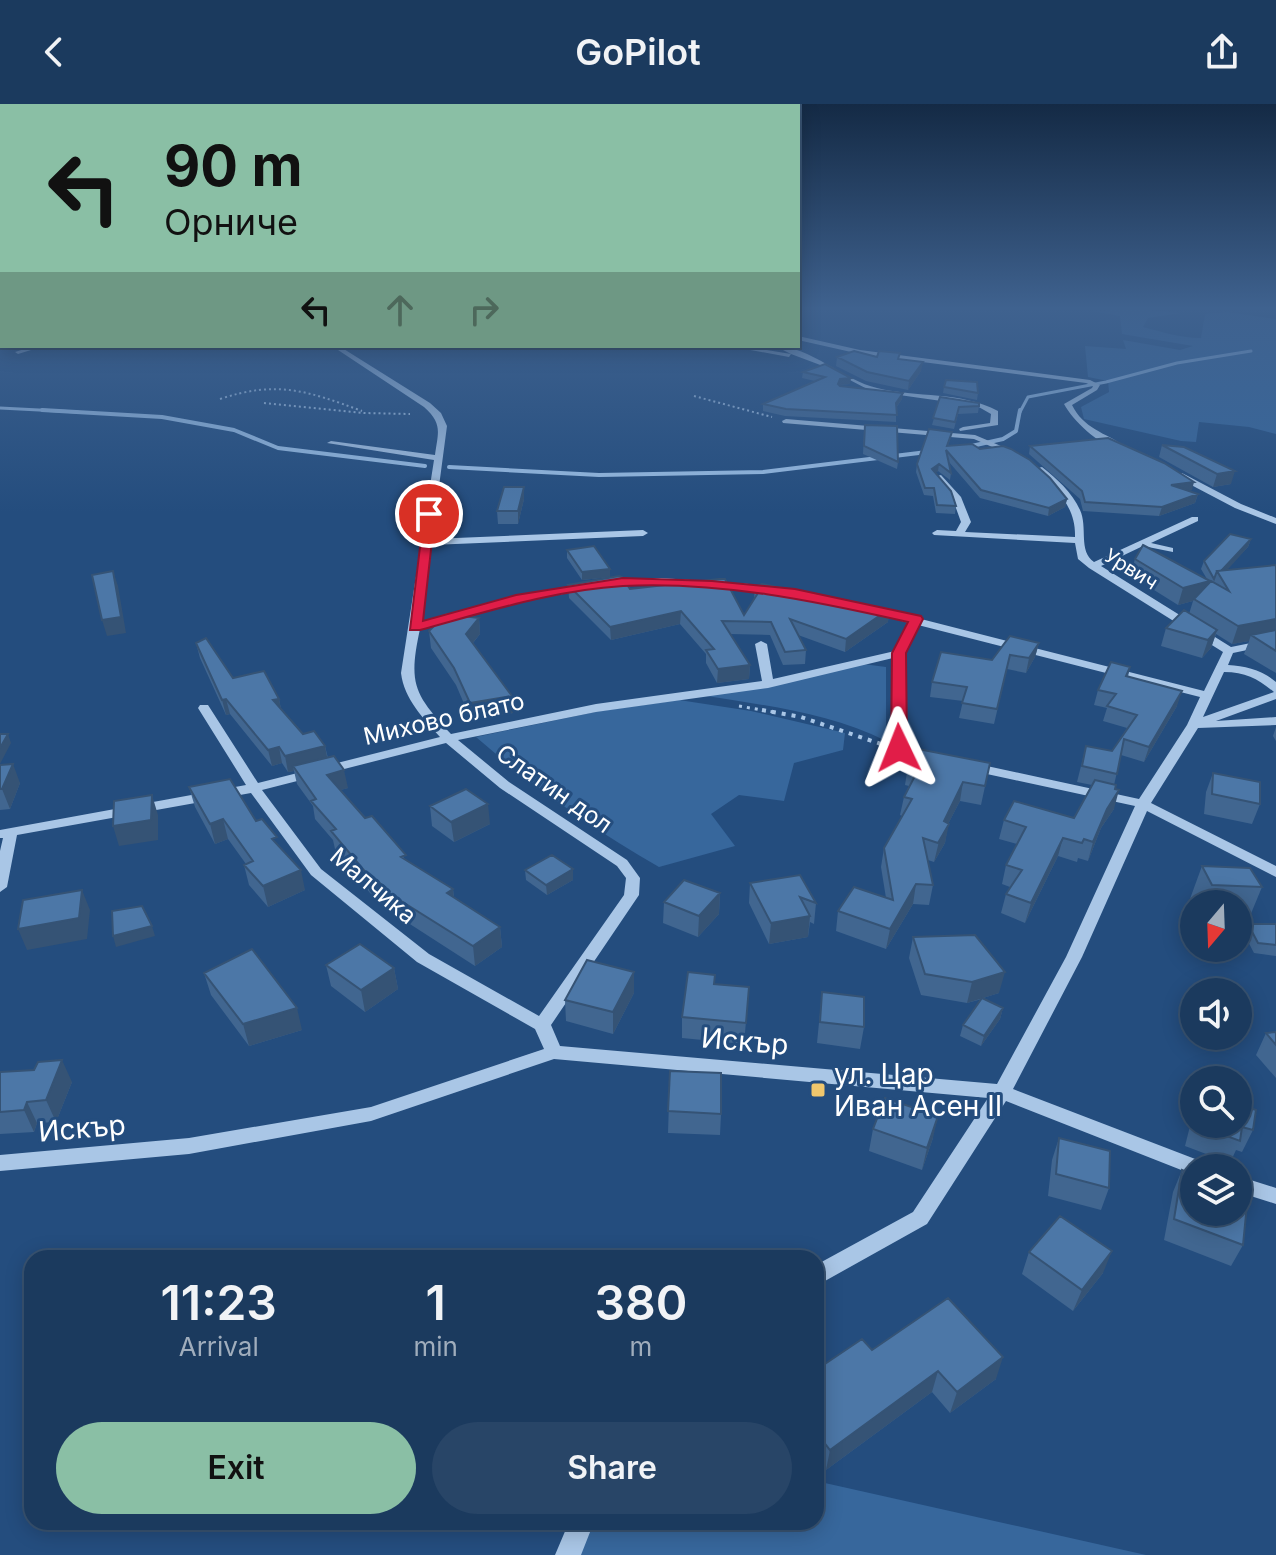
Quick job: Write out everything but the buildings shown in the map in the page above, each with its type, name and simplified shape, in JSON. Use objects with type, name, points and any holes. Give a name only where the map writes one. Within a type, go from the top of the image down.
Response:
[{"type":"street","points":[[381,377],[436,413]]},
{"type":"street","points":[[846,377],[873,390]]},
{"type":"street","points":[[1054,377],[1097,385],[1068,404],[1071,412],[1081,427],[1130,450]]},
{"type":"street","points":[[853,390],[979,404],[995,413],[997,422],[985,428],[967,429],[890,423],[876,423],[870,428]]},
{"type":"street","name":"Слатин дол","points":[[436,413],[443,426],[409,655],[409,686],[429,717],[450,738],[513,791],[622,863],[633,878],[631,895],[542,1025]]},
{"type":"street","name":"Урвич","points":[[786,421],[934,432],[997,445],[1045,473],[1066,494],[1080,522],[1079,554],[1092,566],[1229,651]]},
{"type":"street","points":[[331,443],[438,458]]},
{"type":"street","points":[[1166,467],[1197,486],[1276,521]]},
{"type":"street","points":[[938,477],[954,491],[961,505],[966,522],[959,534]]},
{"type":"street","points":[[1092,566],[1195,519]]},
{"type":"street","points":[[425,542],[643,533]]},
{"type":"street","points":[[937,533],[1081,540]]},
{"type":"street","points":[[1141,543],[1170,550]]},
{"type":"street","points":[[415,627],[516,599],[623,582],[712,585],[795,593],[840,603]]},
{"type":"street","points":[[856,606],[1209,696]]},
{"type":"street","points":[[916,619],[899,653],[899,748],[942,760]]},
{"type":"street","points":[[824,1272],[920,1218],[1002,1092],[1074,957],[1143,804],[1193,725],[1223,669],[1229,651],[1276,641]]},
{"type":"street","points":[[761,644],[768,684]]},
{"type":"street","name":"Михово блато","points":[[6,833],[254,788],[450,738],[596,708],[768,684],[899,653]]},
{"type":"street","points":[[1223,669],[1245,670],[1261,676],[1276,689]]},
{"type":"street","points":[[1193,725],[1276,695]]},
{"type":"street","name":"Малчика","points":[[204,708],[254,788],[316,872],[423,958],[542,1025]]},
{"type":"street","points":[[1193,725],[1276,721]]},
{"type":"street","points":[[958,764],[1143,804],[1276,872]]},
{"type":"street","points":[[0,887],[6,833]]},
{"type":"street","points":[[542,1025],[554,1052]]},
{"type":"street","name":"Искър","points":[[0,1163],[189,1146],[371,1114],[554,1052],[1002,1092],[1180,1162]]},
{"type":"street","points":[[1252,1188],[1276,1196]]},
{"type":"street","points":[[568,1555],[579,1530]]},
{"type":"path","points":[[220,399],[238,393],[282,387],[315,393],[376,414]]},
{"type":"path","points":[[694,396],[786,421]]},
{"type":"path","points":[[264,403],[376,414],[436,413]]},
{"type":"path","points":[[738,706],[801,717],[899,748]]},
{"type":"shaded area","points":[[1088,377],[1276,377],[1276,434],[1249,427],[1199,422],[1196,442],[1181,441],[1084,419],[1081,407],[1109,392],[1108,381]]},
{"type":"shaded area","points":[[863,664],[886,667],[886,741],[821,717],[707,696]]},
{"type":"shaded area","points":[[679,700],[751,711],[845,733],[843,750],[794,763],[784,801],[739,795],[711,814],[735,846],[659,867],[564,806],[476,737],[600,711]]},
{"type":"shaded area","points":[[824,1483],[1146,1555],[575,1555],[584,1530],[824,1530]]},
{"type":"waterway","points":[[1020,412],[1028,397],[1126,377]]},
{"type":"waterway","points":[[0,408],[64,411]]},
{"type":"waterway","points":[[42,410],[64,411]]},
{"type":"waterway","points":[[967,447],[1003,439],[1016,431],[1020,410]]},
{"type":"waterway","points":[[64,411],[78,412]]},
{"type":"waterway","points":[[64,411],[162,417],[234,430],[278,448],[425,466]]},
{"type":"waterway","points":[[449,467],[599,475],[763,472],[927,452]]},
{"type":"place","name":"ул. Цар Иван Асен ІІ","points":[[818,1090]]},
{"type":"route","points":[[429,514],[415,627],[516,599],[623,582],[712,585],[795,593],[916,619],[899,653],[899,748]]}]
